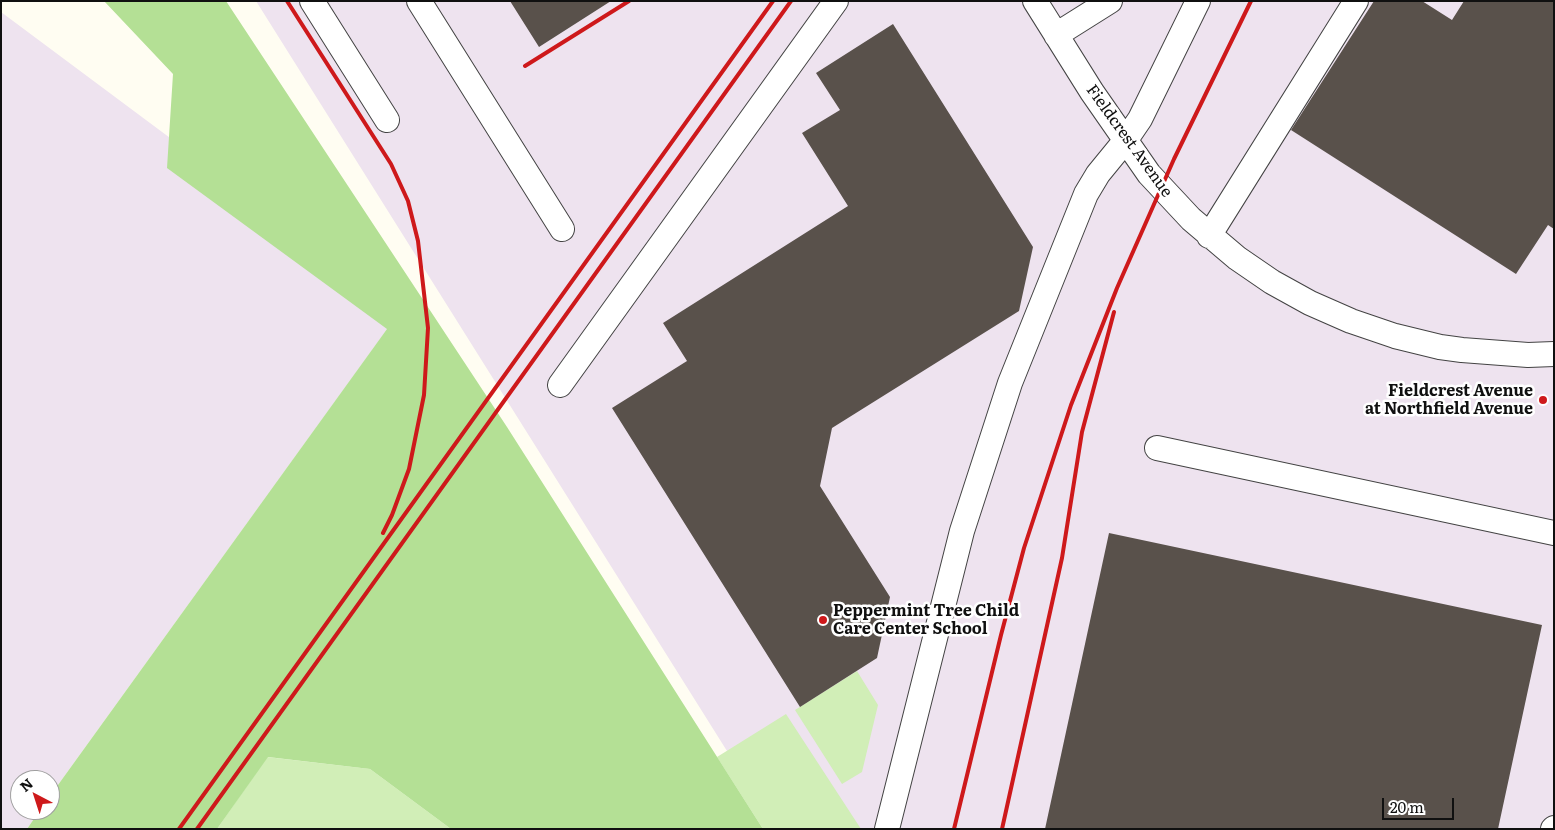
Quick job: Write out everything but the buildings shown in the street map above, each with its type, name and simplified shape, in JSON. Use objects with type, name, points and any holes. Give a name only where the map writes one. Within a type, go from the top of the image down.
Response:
[{"type":"street","points":[[312,1],[387,120]]},
{"type":"street","points":[[419,1],[562,229]]},
{"type":"street","points":[[560,384],[836,1]]},
{"type":"street","name":"Fieldcrest Avenue","points":[[1035,1],[1125,141],[1161,188],[1209,236],[1272,282],[1310,303],[1351,321],[1395,336],[1440,347],[1491,353],[1554,354]]},
{"type":"street","points":[[1056,35],[1110,1]]},
{"type":"street","points":[[887,829],[960,539],[978,477],[1004,401],[1086,194],[1098,174],[1125,141],[1146,107],[1198,1]]},
{"type":"street","points":[[1209,236],[1356,1]]},
{"type":"street","points":[[1157,448],[1554,533]]},
{"type":"shaded area","points":[[256,1],[1554,1],[1554,829],[776,829]]},
{"type":"shaded area","points":[[1,12],[401,310],[60,782],[60,770],[10,770],[10,820],[33,820],[27,829],[1,829]]},
{"type":"green space","points":[[104,1],[226,1],[507,427],[763,829],[451,829],[370,769],[268,757],[217,829],[27,829],[33,820],[60,820],[60,782],[387,329],[167,168],[173,74]]},
{"type":"green space","points":[[857,671],[878,705],[862,772],[842,784],[795,710]]},
{"type":"green space","points":[[786,714],[861,829],[763,829],[717,757]]},
{"type":"green space","points":[[267,757],[370,769],[451,829],[217,829]]},
{"type":"railway","points":[[287,1],[391,164],[408,201],[418,241],[428,328],[424,395],[409,469],[392,515],[383,533]]},
{"type":"railway","points":[[525,66],[629,1]]},
{"type":"railway","points":[[179,829],[773,1]]},
{"type":"railway","points":[[197,829],[791,1]]},
{"type":"railway","points":[[954,829],[1024,548],[1071,405],[1117,288],[1174,159],[1251,1]]},
{"type":"railway","points":[[1002,829],[1062,558],[1082,432],[1114,312]]},
{"type":"place","name":"Fieldcrest Avenue at Northfield Avenue","points":[[1543,400]]},
{"type":"place","name":"Peppermint Tree Child Care Center School","points":[[823,620]]}]
